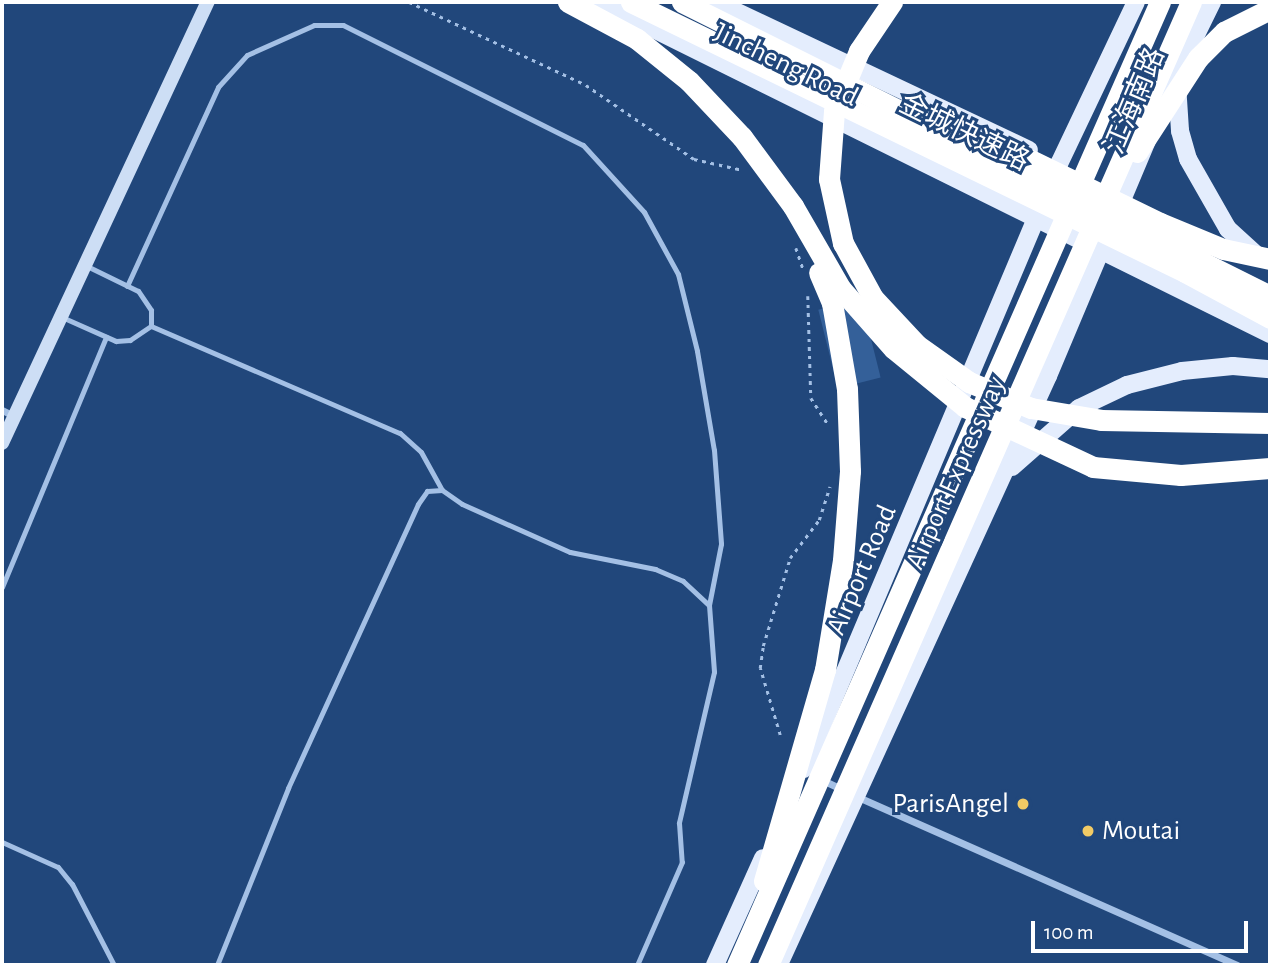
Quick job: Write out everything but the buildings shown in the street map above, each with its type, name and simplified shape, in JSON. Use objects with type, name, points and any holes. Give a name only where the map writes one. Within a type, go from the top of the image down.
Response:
[{"type":"highway","points":[[568,2],[637,39],[689,81],[742,136],[793,206],[841,289],[893,348],[965,407],[1093,467],[1181,475],[1270,468]]},
{"type":"highway","name":"金城快速路","points":[[631,2],[1185,272],[1270,318]]},
{"type":"highway","points":[[683,2],[1160,223],[1223,249],[1270,259]]},
{"type":"highway","name":"金城快速路","points":[[683,2],[1270,296]]},
{"type":"highway","points":[[891,2],[859,51],[834,111],[829,179],[843,243],[873,298],[917,345],[969,382],[1031,408],[1101,420],[1270,423]]},
{"type":"highway","name":"Airport Expressway","points":[[737,965],[1160,2]]},
{"type":"highway","name":"Airport Expressway","points":[[768,965],[1066,295],[1191,2]]},
{"type":"highway","points":[[1066,295],[1134,157],[1169,98],[1224,32],[1270,9]]},
{"type":"highway","points":[[753,928],[774,834],[825,670],[839,596],[850,471],[847,389],[832,303],[793,206]]},
{"type":"main road","name":"Jincheng Road","points":[[599,2],[1270,334]]},
{"type":"main road","name":"Jincheng Road","points":[[716,2],[1059,164],[1270,269]]},
{"type":"main road","name":"江海南路","points":[[1048,192],[1136,2]]},
{"type":"main road","name":"江海南路","points":[[779,965],[1003,477],[1179,64],[1212,2]]},
{"type":"main road","points":[[1179,64],[1180,131],[1188,159],[1228,229],[1270,269]]},
{"type":"main road","name":"Airport Road","points":[[715,965],[804,771],[1048,192]]},
{"type":"main road","points":[[1003,477],[1079,408],[1127,384],[1182,371],[1233,366],[1270,369]]},
{"type":"street","points":[[3,439],[8,413],[61,317],[208,2]]},
{"type":"street","points":[[804,771],[1237,965]]},
{"type":"lane","points":[[127,286],[218,87],[247,55],[314,25],[342,25],[583,145],[644,212],[678,274],[697,351],[714,450],[721,544],[709,605],[714,672],[679,823],[682,862],[637,965]]},
{"type":"lane","points":[[85,265],[147,299],[151,327]]},
{"type":"lane","points":[[61,317],[106,337],[130,340],[151,327]]},
{"type":"lane","points":[[151,327],[400,433],[421,452],[442,490],[462,504],[570,552],[655,569],[683,581],[709,605]]},
{"type":"lane","points":[[2,587],[106,337]]},
{"type":"lane","points":[[217,965],[288,788],[418,504],[427,491],[442,490]]},
{"type":"lane","points":[[2,842],[58,867],[72,884],[114,965]]},
{"type":"path","points":[[409,2],[586,85],[694,159],[748,171]]},
{"type":"path","points":[[794,244],[805,280]]},
{"type":"path","points":[[807,290],[811,398],[834,433]]},
{"type":"path","points":[[780,735],[760,668],[763,646],[790,558],[819,520],[833,480]]},
{"type":"shaded area","points":[[861,299],[881,378],[838,388],[818,310]]},
{"type":"place","name":"ParisAngel","points":[[1023,804]]},
{"type":"place","name":"Moutai","points":[[1088,831]]}]
